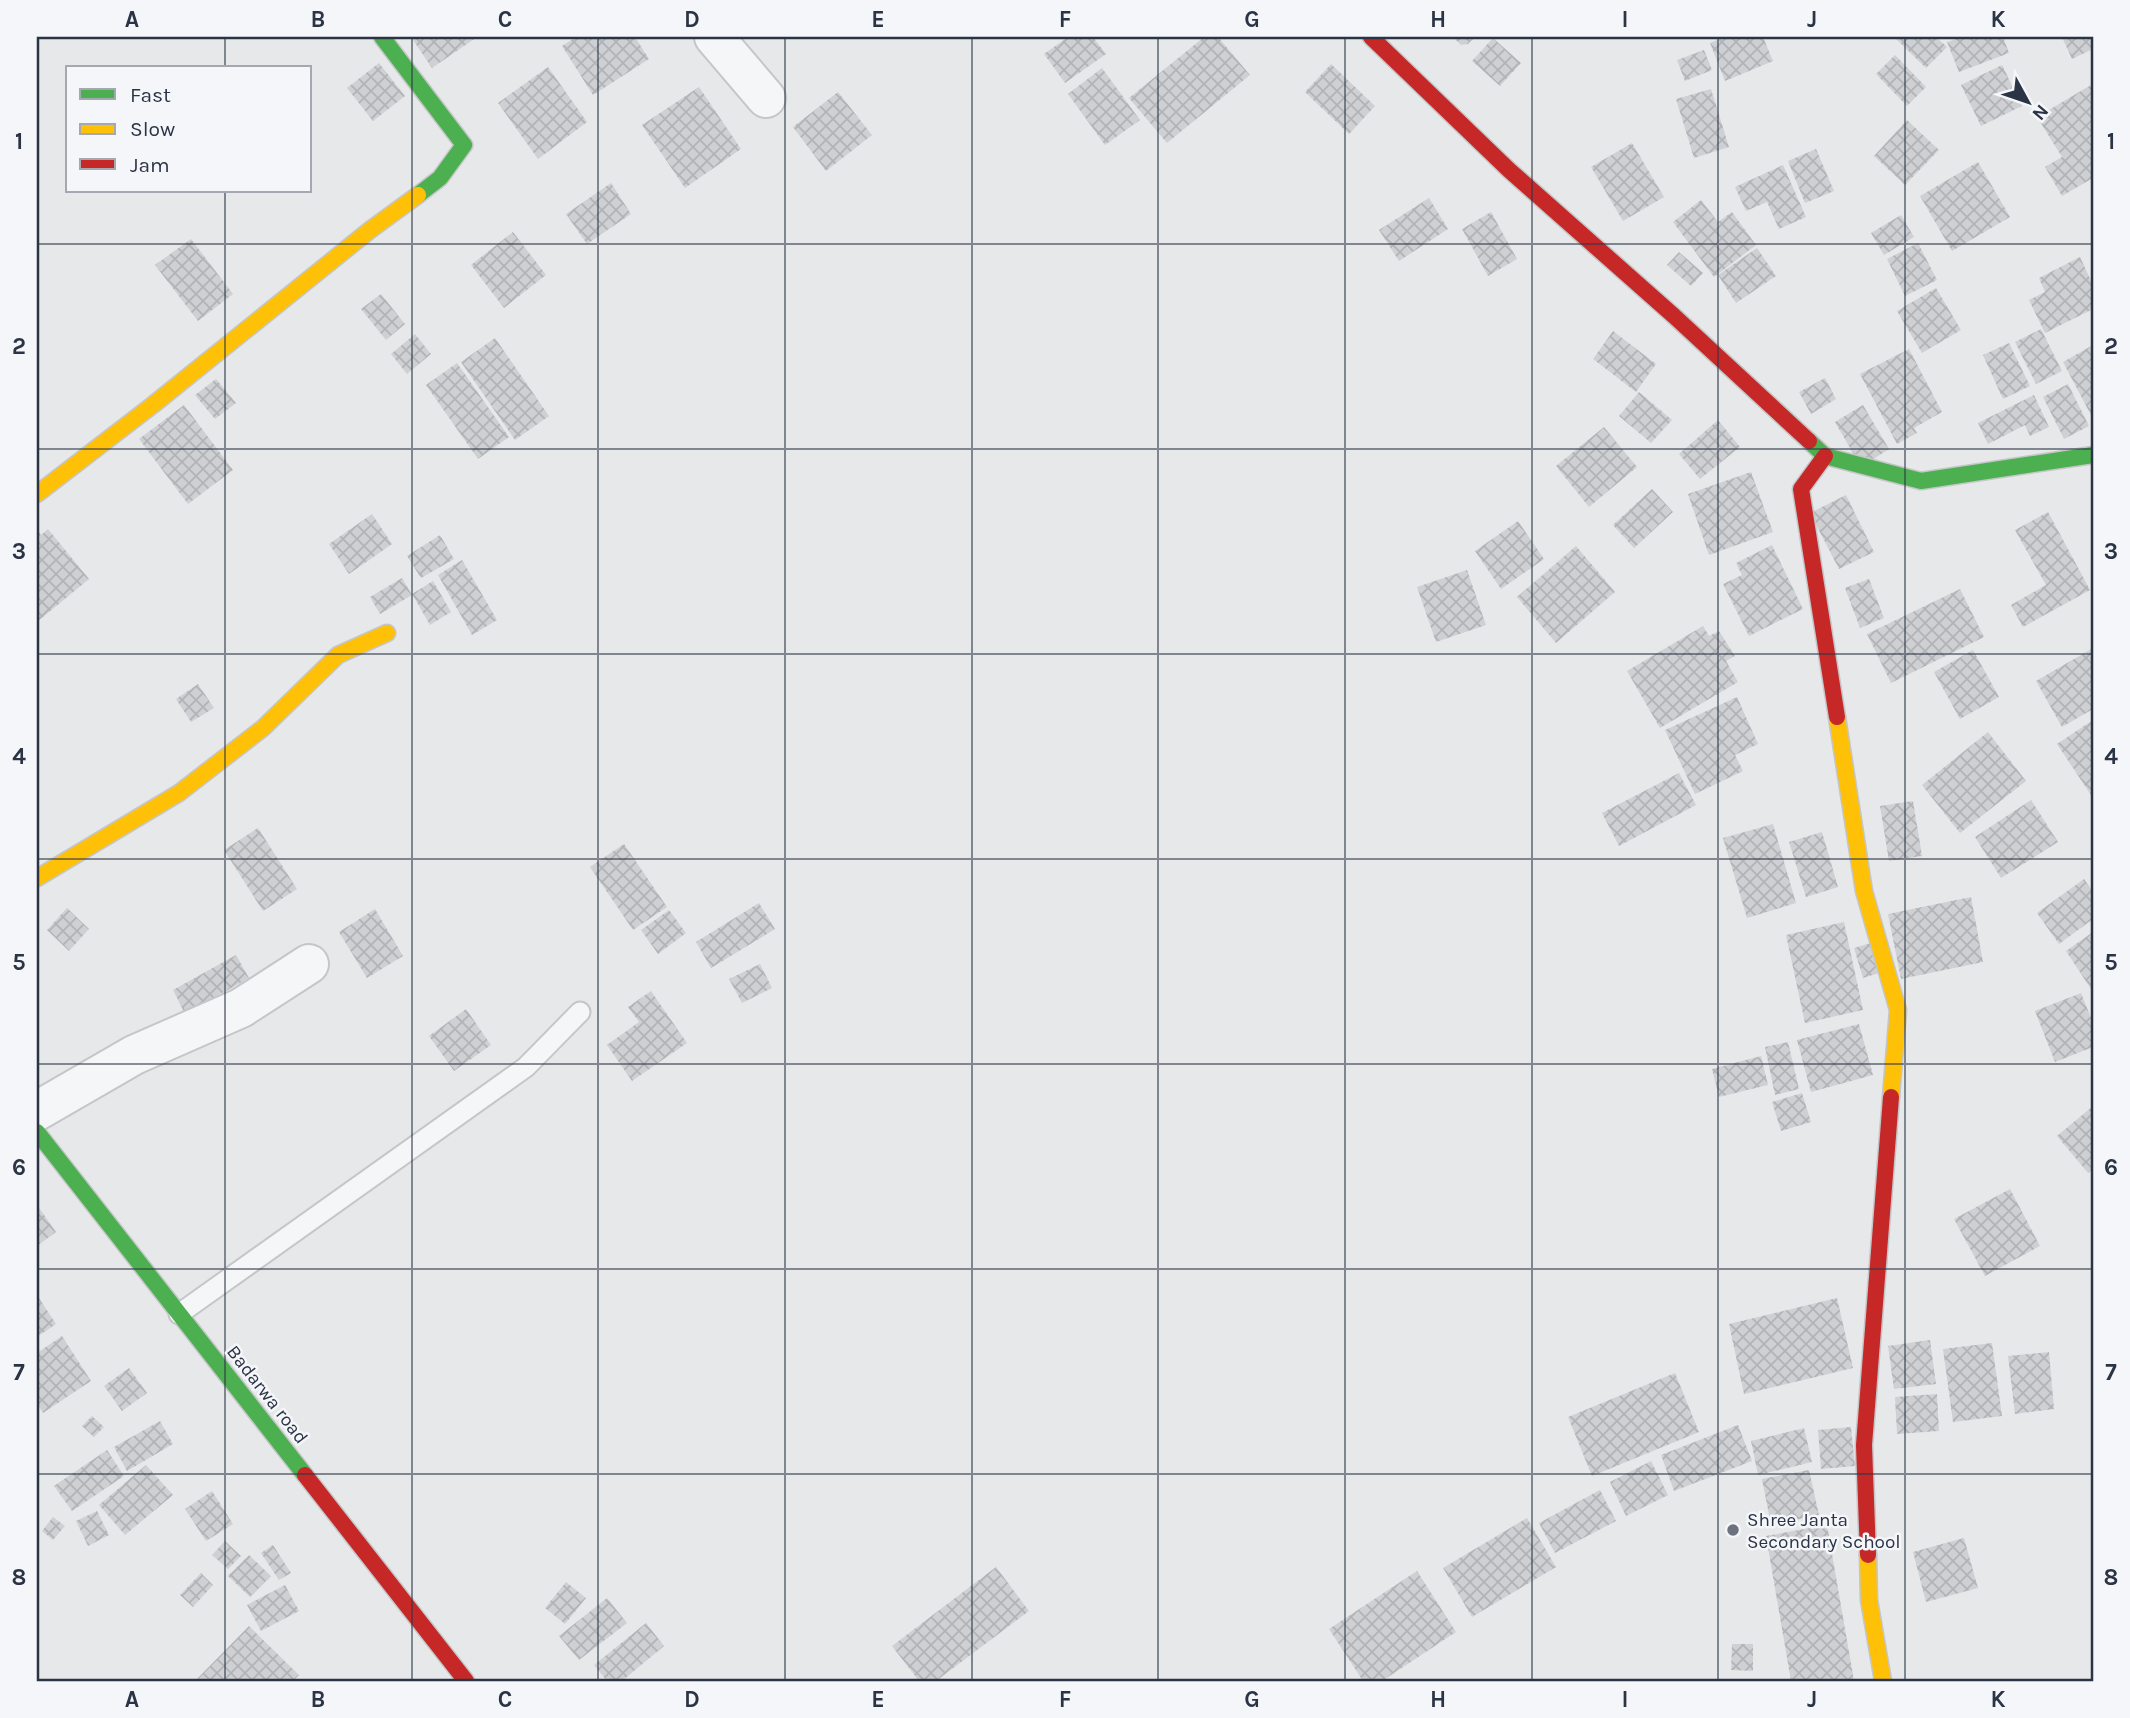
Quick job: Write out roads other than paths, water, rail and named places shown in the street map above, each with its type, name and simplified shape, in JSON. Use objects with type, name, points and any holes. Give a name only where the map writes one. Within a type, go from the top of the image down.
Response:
[{"type":"street","points":[[37,494],[370,230],[440,178],[464,145],[382,37]]},
{"type":"street","points":[[714,37],[766,98]]},
{"type":"street","points":[[1371,37],[1509,170],[1674,316],[1825,456],[1921,481],[2093,455]]},
{"type":"street","points":[[1825,456],[1801,489],[1864,891],[1898,1010],[1864,1445],[1870,1600],[1883,1681]]},
{"type":"street","points":[[37,878],[179,793],[263,728],[338,655],[387,632]]},
{"type":"street","points":[[37,1111],[134,1055],[241,1008],[309,964]]},
{"type":"street","name":"Badarwa road","points":[[37,1132],[466,1681]]},
{"type":"lane","points":[[179,1314],[526,1067],[580,1012]]},
{"type":"place","name":"Shree Janta Secondary School","points":[[1733,1530]]}]
